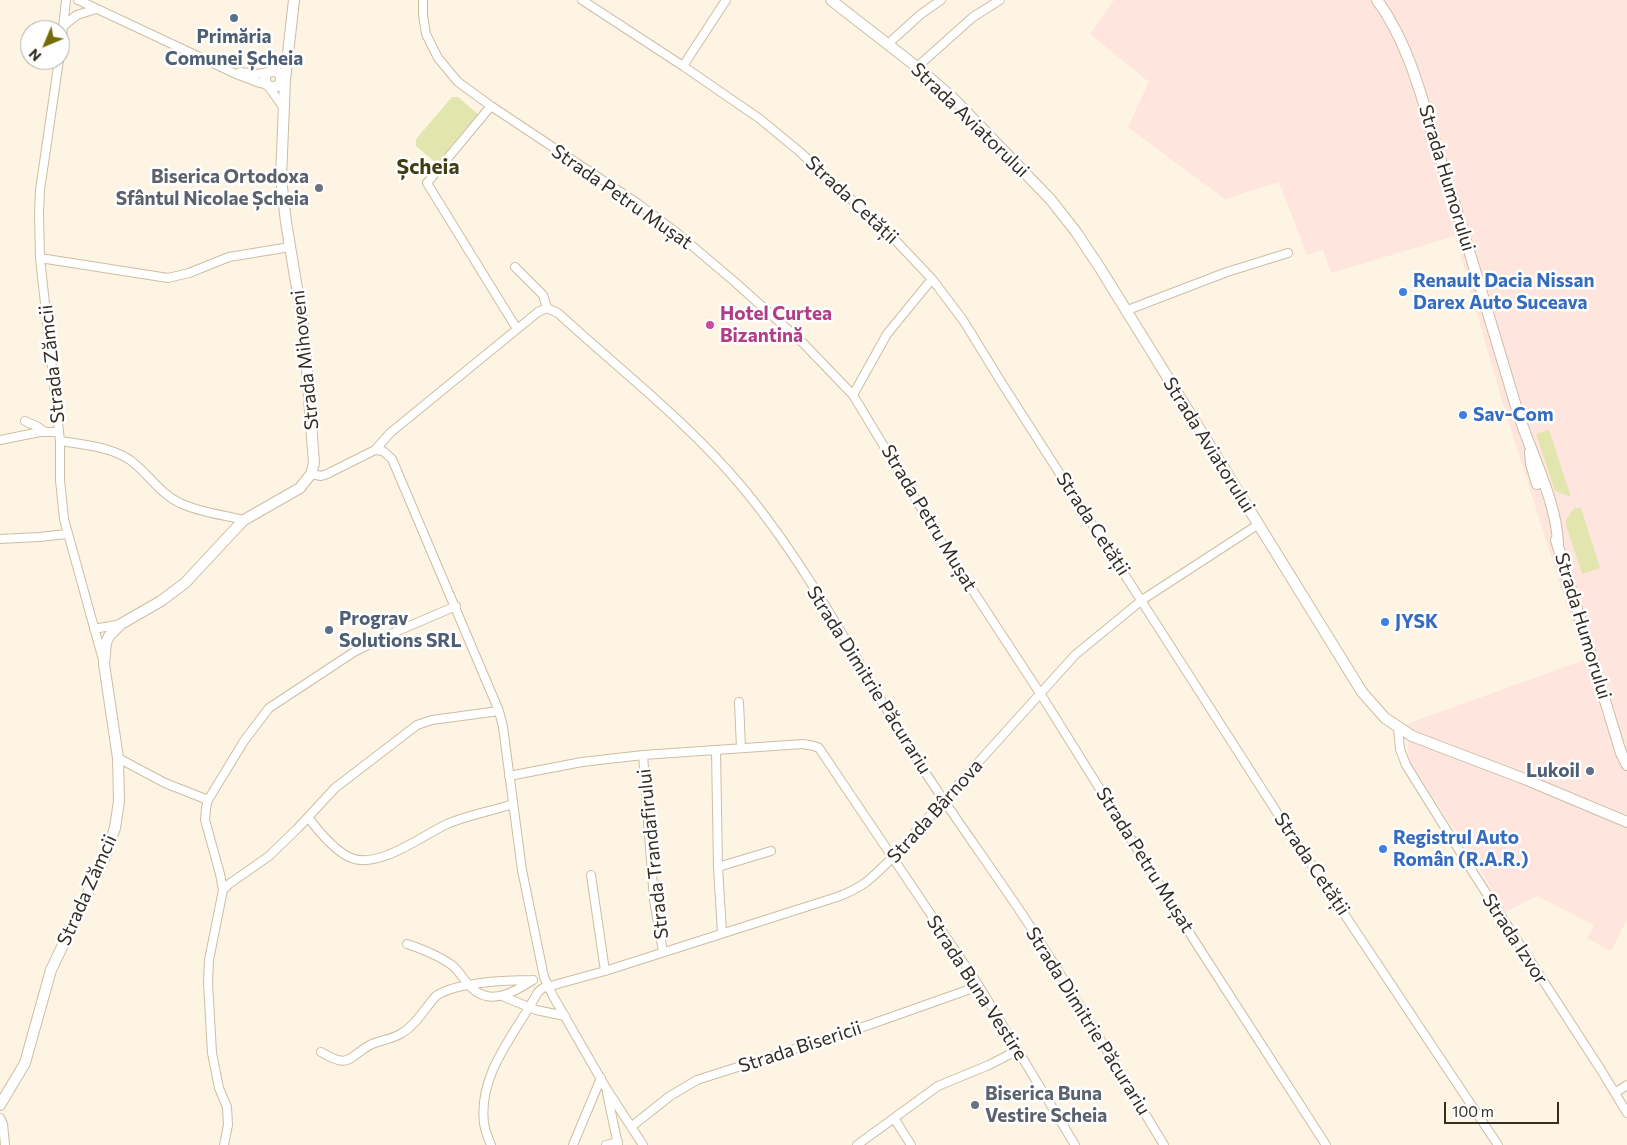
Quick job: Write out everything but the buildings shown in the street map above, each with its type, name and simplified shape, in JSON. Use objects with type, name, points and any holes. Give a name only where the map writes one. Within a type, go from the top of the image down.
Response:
[{"type":"main road","name":"Strada Mihoveni","points":[[294,0],[288,55],[277,76],[283,107],[281,178],[308,365],[314,455],[311,474]]},
{"type":"main road","name":"Strada Aviatorului","points":[[831,0],[917,67],[952,97],[1051,200],[1076,232],[1362,692],[1385,718],[1398,728],[1437,746],[1522,778],[1627,822]]},
{"type":"main road","name":"Strada Humorului","points":[[1377,0],[1397,33],[1411,66],[1530,448],[1531,464],[1552,534],[1558,544],[1621,754],[1627,765]]},
{"type":"main road","points":[[268,85],[276,87],[277,76]]},
{"type":"main road","name":"Strada Zămcii","points":[[0,1105],[25,1063],[51,970],[97,875],[110,844],[118,815],[118,758],[104,664],[106,643],[109,636],[121,624],[161,601],[185,583],[244,520],[295,491],[304,484],[311,474]]},
{"type":"main road","points":[[1621,754],[1627,775]]},
{"type":"main road","points":[[1614,817],[1627,813]]},
{"type":"street","points":[[64,20],[66,0]]},
{"type":"street","points":[[78,0],[86,2],[96,9],[250,80],[268,85],[283,107]]},
{"type":"street","name":"Strada Petru Mușat","points":[[423,0],[426,34],[438,58],[458,82],[677,232],[803,343],[854,395],[947,551],[1116,812],[1194,940],[1326,1145]]},
{"type":"street","name":"Strada Cetății","points":[[582,0],[760,119],[800,152],[897,242],[932,279],[963,320],[1285,825],[1498,1145]]},
{"type":"street","points":[[683,66],[726,0]]},
{"type":"street","points":[[888,44],[941,0]]},
{"type":"street","points":[[917,67],[973,18],[1000,0]]},
{"type":"street","points":[[70,20],[77,15],[96,9]]},
{"type":"street","points":[[230,71],[277,76],[288,55]]},
{"type":"street","name":"Strada Zămcii","points":[[58,70],[40,190],[40,258],[60,441],[60,480],[67,534],[104,664]]},
{"type":"street","points":[[491,106],[427,183],[517,329]]},
{"type":"street","points":[[40,258],[168,278],[189,273],[229,257],[290,246]]},
{"type":"street","points":[[1125,310],[1227,272],[1288,252]]},
{"type":"street","name":"Strada Dimitrie Păcurariu","points":[[515,267],[543,295],[547,308],[558,313],[687,430],[743,488],[763,515],[813,588],[886,710],[944,800],[1076,998],[1164,1145]]},
{"type":"street","points":[[854,395],[887,334],[932,279]]},
{"type":"street","points":[[311,474],[321,476],[327,474],[375,450],[390,433],[538,312],[547,308]]},
{"type":"street","points":[[25,420],[38,426],[45,432]]},
{"type":"street","points":[[0,440],[45,432],[59,432]]},
{"type":"street","points":[[60,441],[83,444],[122,456],[130,460],[161,490],[180,503],[244,520]]},
{"type":"street","points":[[375,450],[383,451],[392,459],[499,711],[510,776],[522,870],[546,981],[606,1088],[643,1145]]},
{"type":"street","name":"Strada Bârnova","points":[[533,980],[546,981],[605,971],[855,890],[865,885],[892,858],[1075,655],[1142,600],[1259,524]]},
{"type":"street","points":[[0,538],[67,534]]},
{"type":"street","points":[[224,1145],[228,1124],[226,1107],[219,1088],[212,1053],[208,982],[208,960],[223,890],[205,820],[208,800],[244,741],[269,708],[354,652],[456,606]]},
{"type":"street","points":[[94,629],[121,624]]},
{"type":"street","points":[[739,702],[741,748]]},
{"type":"street","points":[[223,890],[269,856],[308,818],[335,788],[417,725],[432,720],[499,711]]},
{"type":"street","name":"Strada Izvor","points":[[1398,728],[1400,749],[1406,765],[1627,1113]]},
{"type":"street","name":"Strada Buna Vestire","points":[[510,776],[582,762],[643,755],[803,744],[818,748],[979,986],[1075,1145]]},
{"type":"street","points":[[716,750],[718,867],[722,933]]},
{"type":"street","name":"Strada Trandafirului","points":[[643,755],[654,900],[663,952]]},
{"type":"street","points":[[118,758],[165,783],[208,800]]},
{"type":"street","points":[[308,818],[320,833],[348,857],[366,860],[398,851],[450,823],[513,804]]},
{"type":"street","points":[[718,867],[770,851]]},
{"type":"street","points":[[591,875],[605,971]]},
{"type":"street","points":[[407,944],[450,964],[469,986],[488,997],[502,996],[523,987],[533,980]]},
{"type":"street","points":[[320,1052],[338,1061],[346,1062],[370,1045],[406,1030],[436,996],[442,992],[469,986],[515,980],[533,980]]},
{"type":"street","points":[[491,1145],[484,1125],[483,1109],[487,1083],[492,1069],[546,981]]},
{"type":"street","name":"Strada Bisericii","points":[[632,1127],[670,1096],[697,1080],[866,1026],[979,986]]},
{"type":"street","points":[[502,996],[530,1008],[565,1016]]},
{"type":"street","points":[[857,1145],[945,1082],[989,1065],[1018,1050]]},
{"type":"street","points":[[574,1145],[601,1078]]},
{"type":"street","points":[[1615,1093],[1627,1085]]},
{"type":"street","points":[[606,1088],[618,1144],[606,1145]]},
{"type":"street","points":[[0,1118],[3,1124],[5,1145]]},
{"type":"street","points":[[894,1118],[911,1145]]},
{"type":"shaded area","points":[[1114,0],[1627,0],[1627,919],[1611,951],[1587,938],[1594,925],[1537,896],[1505,912],[1478,866],[1408,759],[1407,724],[1584,660],[1502,401],[1455,236],[1331,273],[1323,250],[1307,255],[1279,182],[1225,199],[1128,127],[1149,82],[1090,34]]},
{"type":"green space","points":[[452,97],[458,97],[478,114],[439,160],[435,162],[416,146],[416,139]]},
{"type":"green space","points":[[1549,430],[1571,497],[1555,491],[1536,434]]},
{"type":"green space","points":[[1575,508],[1581,508],[1600,568],[1582,574],[1565,522]]},
{"type":"place","name":"Primăria Comunei Șcheia","points":[[234,18]]},
{"type":"place","name":"Biserica Ortodoxa Sfântul Nicolae Șcheia","points":[[319,188]]},
{"type":"place","name":"Renault Dacia Nissan Darex Auto Suceava","points":[[1403,292]]},
{"type":"place","name":"Hotel Curtea Bizantină","points":[[710,325]]},
{"type":"place","name":"Sav-Com","points":[[1463,415]]},
{"type":"place","name":"JYSK","points":[[1385,622]]},
{"type":"place","name":"Prograv Solutions SRL","points":[[329,630]]},
{"type":"place","name":"Lukoil","points":[[1590,771]]},
{"type":"place","name":"Registrul Auto Român (R.A.R.)","points":[[1383,849]]},
{"type":"place","name":"Biserica Buna Vestire Scheia","points":[[975,1105]]},
{"type":"district","name":"Șcheia","points":[[428,167]]}]
